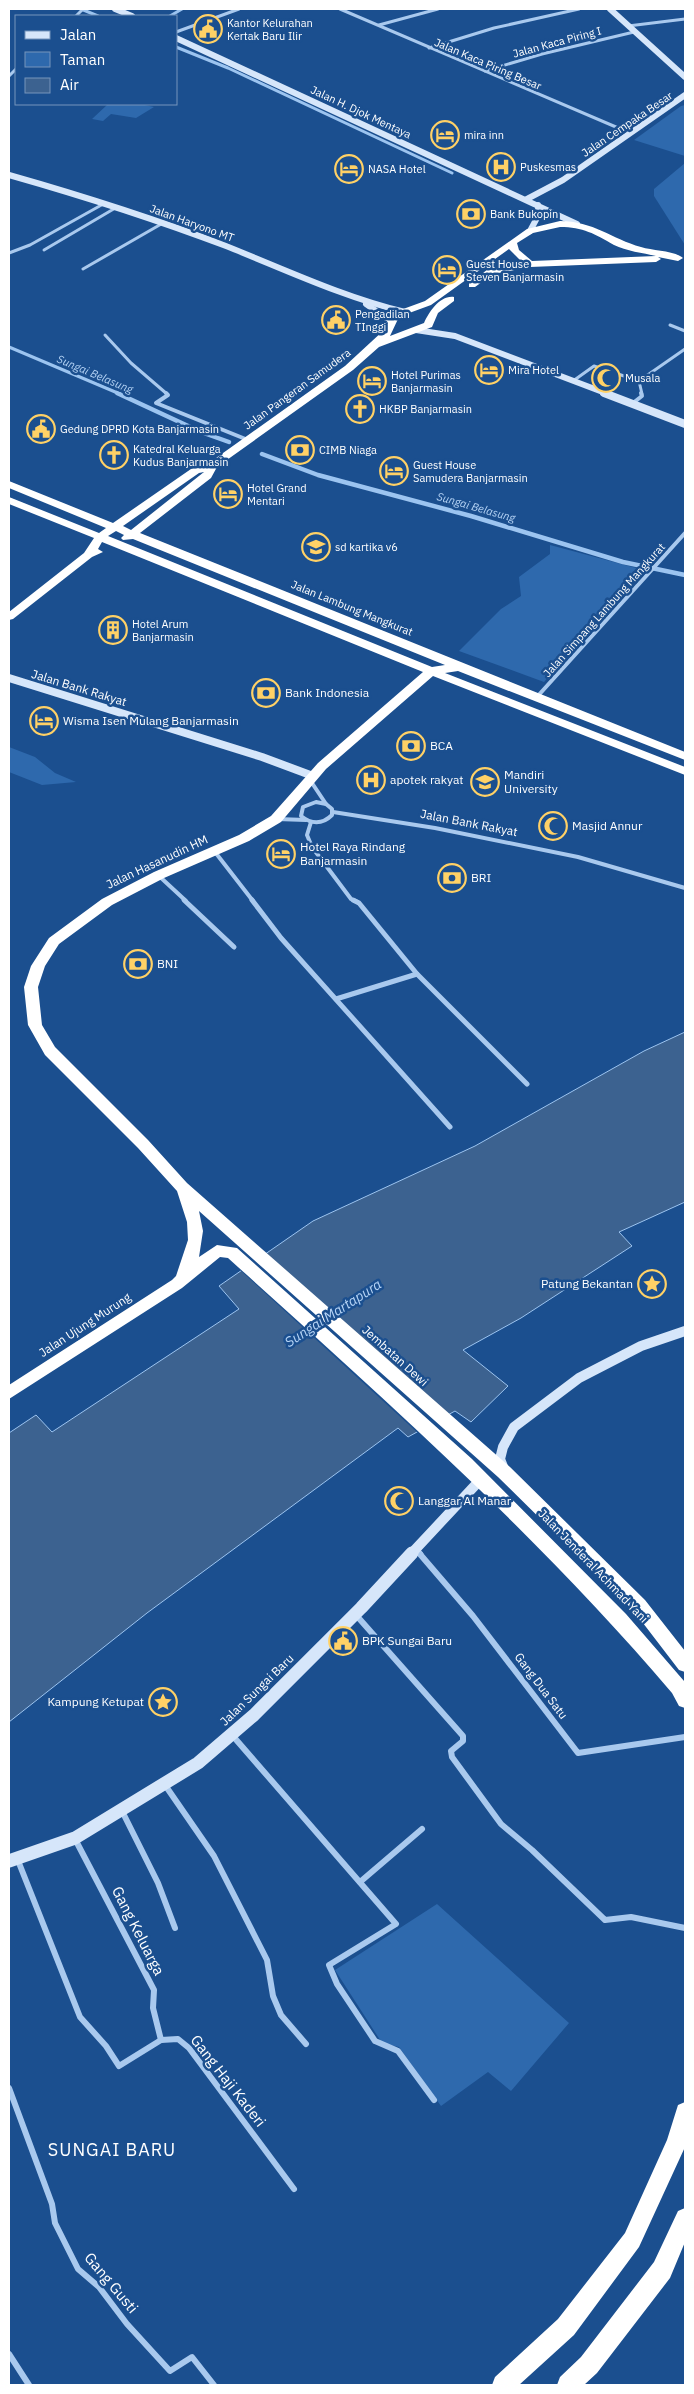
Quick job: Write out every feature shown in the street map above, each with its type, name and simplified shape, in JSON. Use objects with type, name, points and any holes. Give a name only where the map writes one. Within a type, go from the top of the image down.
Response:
[{"type":"highway","name":"Jalan Pangeran Samudera","points":[[371,350],[398,314],[428,303],[530,231],[560,224],[578,224]]},
{"type":"highway","points":[[578,224],[609,236],[618,243],[656,254],[682,258]]},
{"type":"highway","points":[[512,242],[515,251],[530,264]]},
{"type":"highway","points":[[609,261],[617,251],[618,243]]},
{"type":"highway","name":"Jalan Pangeran Samudera","points":[[88,555],[100,537],[195,471],[213,465],[300,404],[371,350],[431,321],[434,311],[490,272],[530,264],[682,258]]},
{"type":"highway","points":[[392,323],[414,330]]},
{"type":"highway","name":"Jalan Pangeran Samudera","points":[[9,617],[88,555],[118,544],[132,534],[206,476],[213,465]]},
{"type":"highway","name":"Jalan Lambung Mangkurat","points":[[9,484],[536,698],[685,756]]},
{"type":"highway","points":[[9,500],[430,672],[685,771]]},
{"type":"highway","points":[[420,650],[427,660],[430,672]]},
{"type":"highway","points":[[430,672],[459,667]]},
{"type":"highway","name":"Jalan Hasanudin HM","points":[[238,1247],[50,1051],[35,1026],[31,987],[38,966],[54,941],[64,931],[121,894],[159,875],[244,838],[276,818],[312,778],[430,672]]},
{"type":"highway","points":[[658,762],[670,749]]},
{"type":"highway","points":[[177,1284],[191,1260],[197,1227],[182,1187]]},
{"type":"highway","name":"Jalan Ujung Murung","points":[[9,1393],[177,1284],[217,1250],[238,1247]]},
{"type":"highway","name":"Jembatan Dewi","points":[[238,1247],[481,1454]]},
{"type":"highway","name":"Jalan Jenderal Achmad Yani","points":[[238,1247],[466,1464],[620,1619],[678,1687],[685,1700]]},
{"type":"highway","name":"Jalan Jenderal Achmad Yani","points":[[481,1454],[504,1472],[638,1604],[685,1664]]},
{"type":"highway","points":[[503,2385],[566,2328],[632,2240],[677,2142],[685,2112]]},
{"type":"highway","points":[[568,2385],[589,2366],[662,2270],[685,2218]]},
{"type":"street","points":[[116,9],[130,15]]},
{"type":"street","points":[[178,31],[239,9]]},
{"type":"street","name":"Jalan Kaca Piring Besar","points":[[340,9],[484,72],[630,132]]},
{"type":"street","points":[[379,25],[438,9]]},
{"type":"street","points":[[428,48],[494,28],[579,9]]},
{"type":"street","points":[[610,9],[685,77]]},
{"type":"street","points":[[628,26],[685,19]]},
{"type":"street","name":"Jalan Kaca Piring I","points":[[484,72],[542,54],[634,32]]},
{"type":"street","name":"Jalan H. Djok Mentaya","points":[[178,39],[578,224]]},
{"type":"street","name":"Jalan Cempaka Besar","points":[[527,199],[563,180],[630,132],[684,97]]},
{"type":"street","name":"Jalan Haryono MT","points":[[9,175],[105,202],[364,302],[405,312]]},
{"type":"street","points":[[9,252],[30,245],[105,202]]},
{"type":"street","points":[[530,231],[538,216],[538,205]]},
{"type":"street","points":[[44,250],[117,207]]},
{"type":"street","points":[[82,269],[163,223]]},
{"type":"street","name":"Jalan Haryono MT","points":[[364,302],[392,323]]},
{"type":"street","points":[[431,321],[455,336],[685,424]]},
{"type":"street","points":[[670,325],[685,331]]},
{"type":"street","points":[[414,330],[455,336]]},
{"type":"street","points":[[105,335],[131,364],[168,395],[156,403],[248,440]]},
{"type":"street","points":[[640,382],[685,349]]},
{"type":"street","points":[[573,380],[594,366],[640,382]]},
{"type":"street","points":[[633,404],[642,396],[640,382]]},
{"type":"street","name":"Jalan Simpang Lambung Mangkurat","points":[[536,698],[685,533]]},
{"type":"street","name":"Jalan Bank Rakyat","points":[[9,678],[262,757],[312,778]]},
{"type":"street","points":[[276,818],[326,821],[333,812],[326,804],[312,778]]},
{"type":"street","points":[[326,804],[316,802],[303,807],[301,813],[308,821],[307,835],[312,847],[351,899],[358,903],[382,929],[417,974],[527,1084]]},
{"type":"street","name":"Jalan Bank Rakyat","points":[[333,812],[435,828],[578,857],[685,888]]},
{"type":"street","points":[[215,852],[281,938],[450,1127]]},
{"type":"street","points":[[159,875],[234,947]]},
{"type":"street","points":[[336,999],[417,974]]},
{"type":"street","points":[[504,1472],[500,1459],[503,1447],[514,1427],[580,1378],[641,1346],[685,1331]]},
{"type":"street","name":"Jalan Sungai Baru","points":[[13,1859],[75,1838],[165,1785],[198,1763],[231,1734],[355,1613],[417,1550],[481,1479]]},
{"type":"street","name":"Gang Dua Satu","points":[[417,1550],[474,1616],[578,1753],[685,1737]]},
{"type":"street","points":[[355,1613],[463,1736],[463,1741],[451,1751],[452,1757],[501,1824],[532,1850],[605,1920],[631,1917],[685,1928]]},
{"type":"street","points":[[231,1734],[396,1924],[329,1965],[337,1984],[375,2041],[398,2051],[434,2100]]},
{"type":"street","points":[[165,1785],[214,1856],[267,1960],[273,1996],[281,2015],[306,2044]]},
{"type":"street","points":[[122,1810],[158,1883],[175,1928]]},
{"type":"street","points":[[360,1882],[422,1829]]},
{"type":"street","name":"Gang Keluarga","points":[[75,1838],[154,1990],[153,2008],[162,2040]]},
{"type":"street","points":[[13,1859],[80,2017],[111,2050],[119,2066],[162,2040]]},
{"type":"street","name":"Gang Haji Kaderi","points":[[162,2040],[178,2039],[189,2048],[294,2189]]},
{"type":"street","name":"Gang Gusti","points":[[9,2088],[52,2204],[55,2223],[78,2269],[99,2287],[127,2324],[170,2371],[192,2357],[214,2385]]},
{"type":"street","points":[[9,2354],[29,2385]]},
{"type":"green space","points":[[107,105],[145,105],[154,107],[136,118],[111,114],[103,121],[92,119]]},
{"type":"green space","points":[[685,105],[685,156],[634,140],[681,106]]},
{"type":"green space","points":[[685,163],[685,245],[654,196],[654,189]]},
{"type":"green space","points":[[550,545],[640,569],[544,682],[459,651],[501,609],[521,596],[519,577],[550,554]]},
{"type":"green space","points":[[9,747],[35,757],[55,773],[76,782],[42,785],[9,772]]},
{"type":"green space","points":[[437,1904],[569,2023],[511,2091],[488,2072],[441,2106],[399,2047],[382,2043],[335,1970]]},
{"type":"water","name":"Sungai Martapura","points":[[685,1032],[685,1202],[619,1232],[632,1246],[521,1318],[463,1350],[508,1386],[471,1422],[455,1411],[408,1437],[398,1428],[147,1613],[9,1722],[9,1433],[36,1415],[52,1432],[239,1309],[219,1286],[313,1221],[475,1146],[644,1051]]},
{"type":"pier","points":[[263,1253],[447,1418],[419,1434],[239,1269]]},
{"type":"waterway","points":[[81,9],[96,15]]},
{"type":"waterway","points":[[172,15],[182,9]]},
{"type":"waterway","points":[[178,48],[228,68],[452,173]]},
{"type":"waterway","name":"Sungai Belasung","points":[[9,347],[120,394]]},
{"type":"waterway","name":"Sungai Belasung","points":[[117,393],[201,432],[229,442]]},
{"type":"waterway","name":"Sungai Belasung","points":[[262,454],[318,475],[471,516],[623,562],[685,575]]},
{"type":"place","name":"Kantor Kelurahan Kertak Baru Ilir","points":[[208,29]]},
{"type":"place","name":"mira inn","points":[[445,135]]},
{"type":"place","name":"Puskesmas","points":[[501,167]]},
{"type":"place","name":"NASA Hotel","points":[[349,169]]},
{"type":"place","name":"Bank Bukopin","points":[[471,214]]},
{"type":"place","name":"Guest House Steven Banjarmasin","points":[[447,270]]},
{"type":"place","name":"Pengadilan TInggi","points":[[336,320]]},
{"type":"place","name":"Mira Hotel","points":[[489,370]]},
{"type":"place","name":"Musala","points":[[606,378]]},
{"type":"place","name":"Hotel Purimas Banjarmasin","points":[[372,381]]},
{"type":"place","name":"HKBP Banjarmasin","points":[[360,409]]},
{"type":"place","name":"Gedung DPRD Kota Banjarmasin","points":[[41,429]]},
{"type":"place","name":"CIMB Niaga","points":[[300,450]]},
{"type":"place","name":"Katedral Keluarga Kudus Banjarmasin","points":[[114,455]]},
{"type":"place","name":"Guest House Samudera Banjarmasin","points":[[394,471]]},
{"type":"place","name":"Hotel Grand Mentari","points":[[228,494]]},
{"type":"place","name":"sd kartika v6","points":[[316,547]]},
{"type":"place","name":"Hotel Arum Banjarmasin","points":[[113,630]]},
{"type":"place","name":"Bank Indonesia","points":[[266,693]]},
{"type":"place","name":"Wisma Isen Mulang Banjarmasin","points":[[44,721]]},
{"type":"place","name":"BCA","points":[[411,746]]},
{"type":"place","name":"apotek rakyat","points":[[371,780]]},
{"type":"place","name":"Mandiri University","points":[[485,782]]},
{"type":"place","name":"Masjid Annur","points":[[553,826]]},
{"type":"place","name":"Hotel Raya Rindang Banjarmasin","points":[[281,854]]},
{"type":"place","name":"BRI","points":[[452,878]]},
{"type":"place","name":"BNI","points":[[138,964]]},
{"type":"place","name":"Patung Bekantan","points":[[652,1284]]},
{"type":"place","name":"Langgar Al Manar","points":[[399,1501]]},
{"type":"place","name":"BPK Sungai Baru","points":[[343,1641]]},
{"type":"place","name":"Kampung Ketupat","points":[[163,1702]]},
{"type":"district","name":"SUNGAI BARU","points":[[112,2150]]}]
